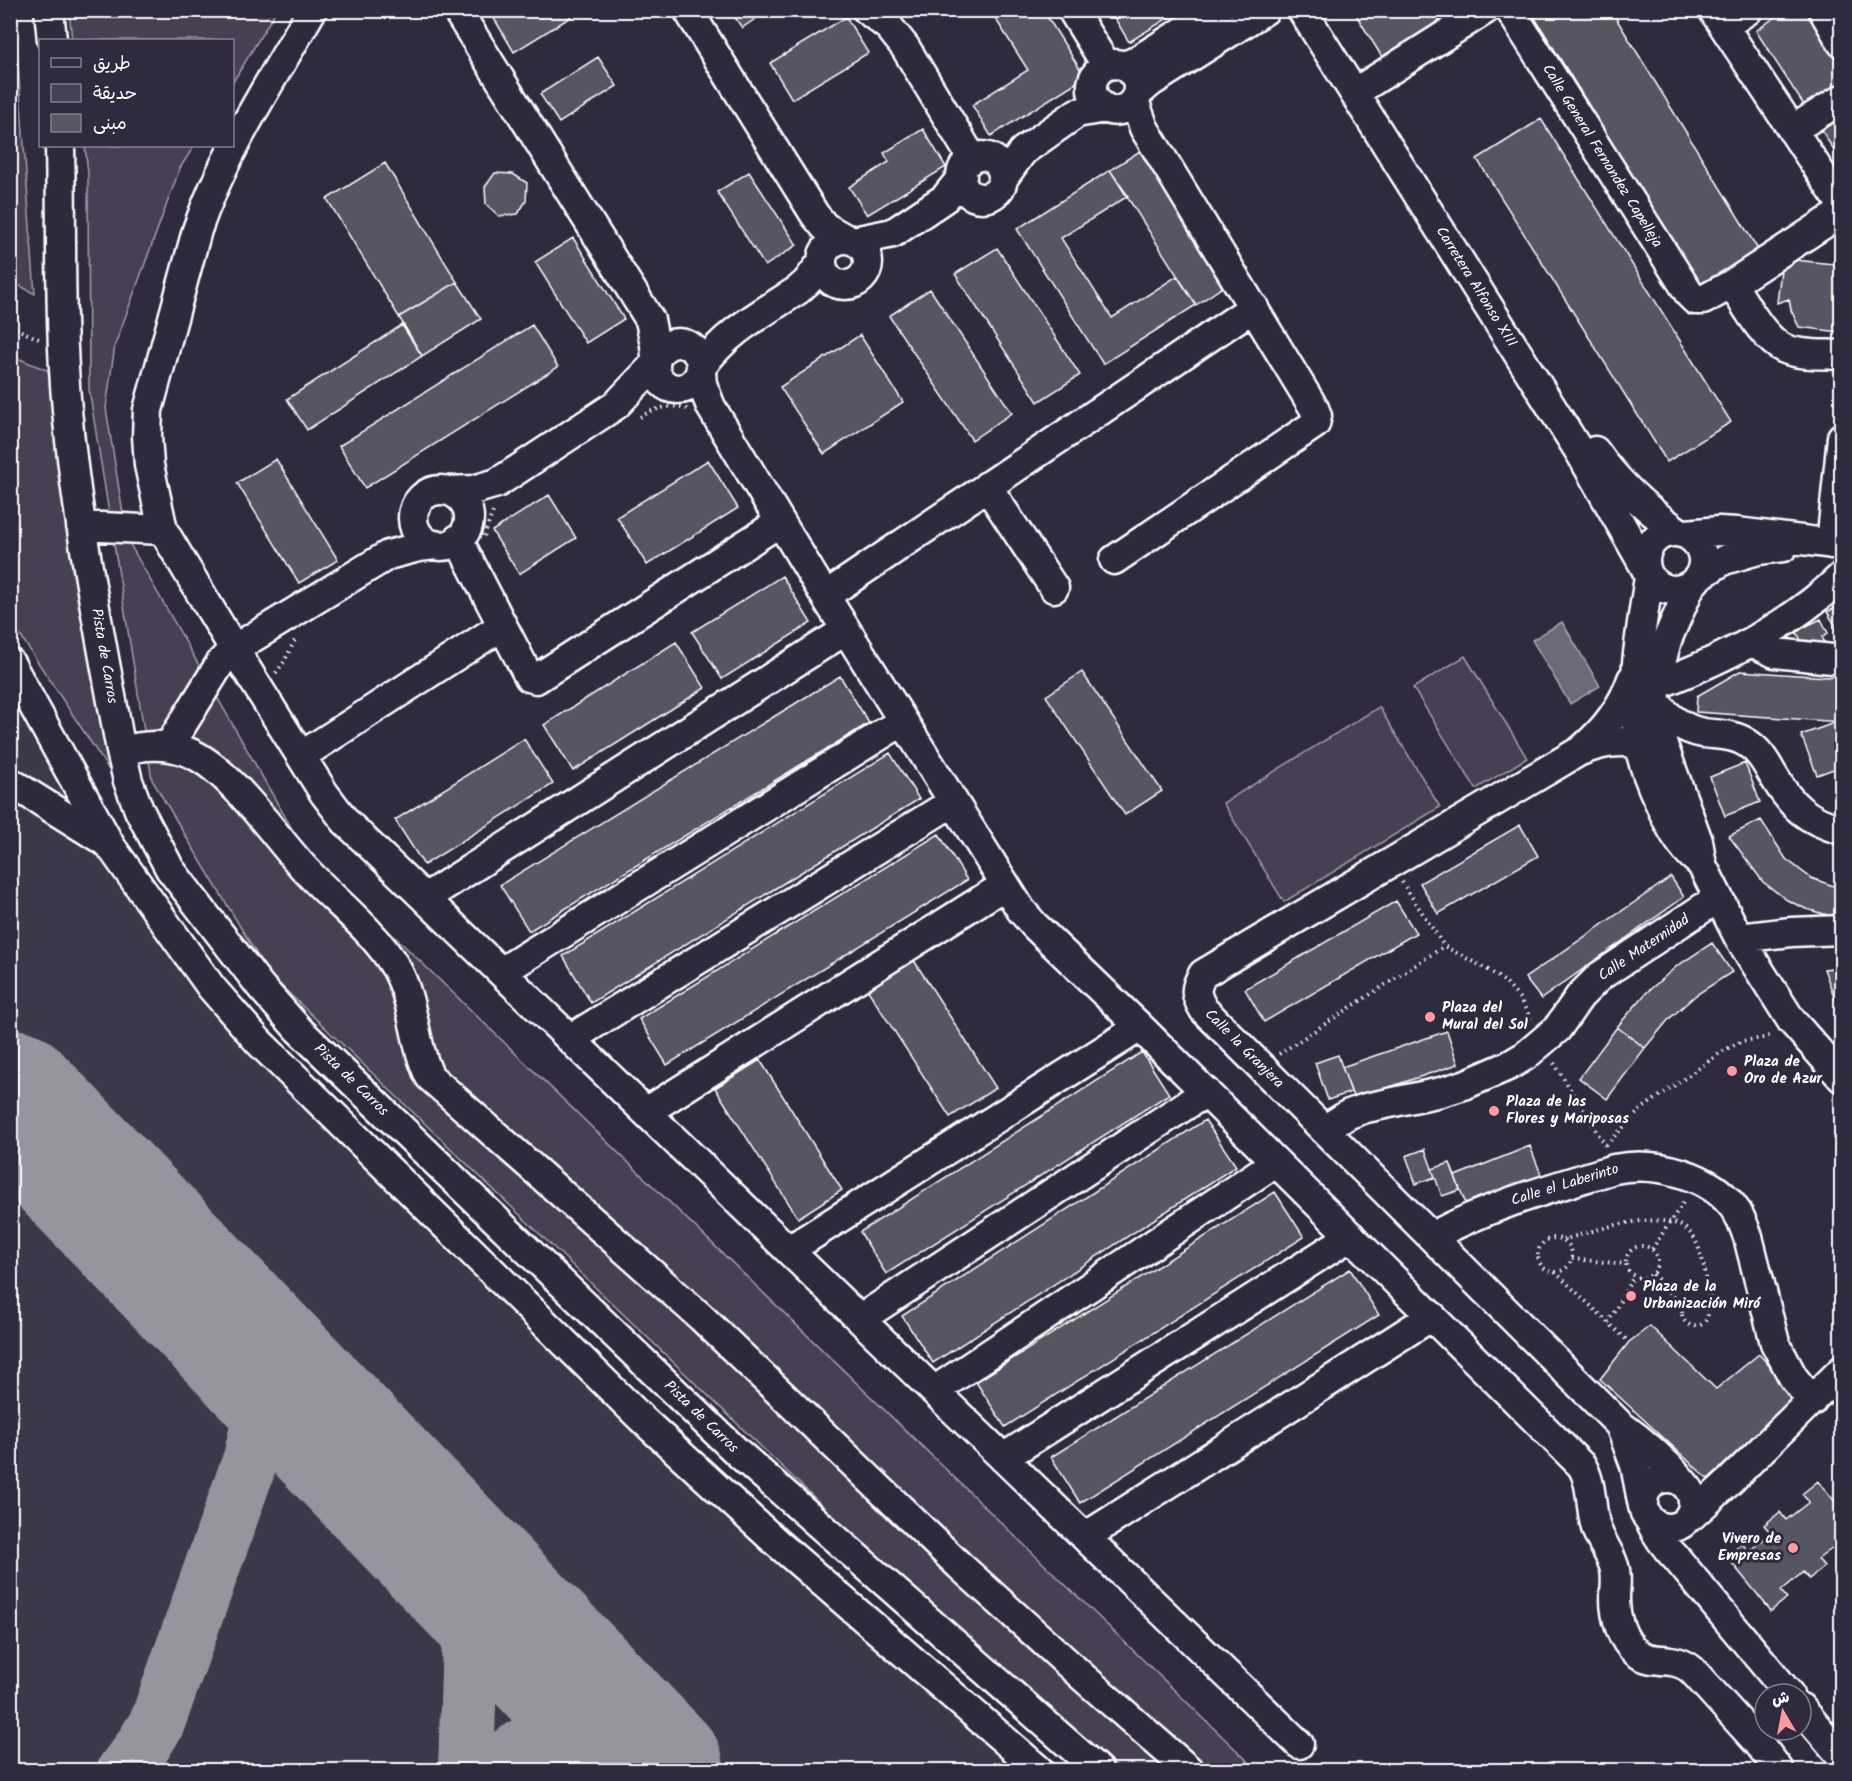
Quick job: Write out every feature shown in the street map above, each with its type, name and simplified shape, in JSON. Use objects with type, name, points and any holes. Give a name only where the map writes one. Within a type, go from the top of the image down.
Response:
[{"type":"street","points":[[49,10],[52,39]]},
{"type":"street","points":[[234,144],[312,10]]},
{"type":"street","points":[[457,10],[650,320],[693,357],[711,407],[846,630],[1005,885],[1028,918],[1582,1466],[1589,1481],[1592,1516],[1615,1570],[1617,1582],[1615,1610],[1624,1636],[1639,1654],[1648,1659],[1678,1662],[1692,1670],[1779,1770]]},
{"type":"street","points":[[688,10],[815,215],[825,227],[861,245],[866,252],[867,268]]},
{"type":"street","points":[[867,10],[889,27],[905,47],[974,177]]},
{"type":"street","points":[[1072,10],[1116,65],[1132,70],[1139,84],[1111,102]]},
{"type":"street","points":[[1114,560],[1315,424],[1317,416],[1254,307],[1144,128],[1111,102],[1093,80],[1098,71],[1146,55],[1217,10]]},
{"type":"street","points":[[827,267],[826,250],[831,244],[850,240],[867,240],[893,232],[1001,156],[1023,151],[1151,82],[1265,10]]},
{"type":"street","name":"Carretera Alfonso XIII","points":[[1302,10],[1360,90],[1601,458],[1637,500],[1681,532]]},
{"type":"street","name":"Carretera Alfonso XIII","points":[[1318,10],[1360,90],[1581,454],[1647,572]]},
{"type":"street","points":[[1360,90],[1485,10]]},
{"type":"street","name":"Calle General Fernandez Capelleja","points":[[1510,10],[1690,295],[1695,300],[1703,300],[1732,284]]},
{"type":"street","points":[[1748,10],[1719,18],[1842,205]]},
{"type":"street","points":[[1823,10],[1842,43]]},
{"type":"street","points":[[1792,130],[1842,99]]},
{"type":"street","name":"Pista de Carros","points":[[60,147],[64,372],[81,526],[128,782],[139,810],[170,869],[261,987],[298,1030],[736,1452],[1098,1770]]},
{"type":"street","points":[[232,147],[206,204],[148,410],[149,465],[163,530],[234,649],[330,801],[346,822],[1299,1744]]},
{"type":"street","points":[[1842,212],[1732,284],[1771,340],[1785,349],[1794,351],[1842,355]]},
{"type":"street","points":[[815,215],[827,267],[843,285],[858,281],[893,232]]},
{"type":"street","points":[[664,375],[690,386],[695,381],[693,357],[702,342],[731,333],[798,290],[827,267]]},
{"type":"street","points":[[825,596],[1254,307]]},
{"type":"street","points":[[650,320],[664,375],[711,407]]},
{"type":"street","points":[[664,375],[664,347],[669,344],[693,357]]},
{"type":"street","points":[[413,515],[416,531],[427,542],[453,537],[479,502],[497,483],[664,375]]},
{"type":"street","points":[[1829,544],[1842,436]]},
{"type":"street","points":[[388,555],[398,543],[413,515],[415,506],[429,492],[473,490],[497,483]]},
{"type":"street","points":[[987,486],[1053,588]]},
{"type":"street","points":[[169,746],[221,662],[234,649],[388,555],[453,537],[468,517],[463,501],[448,491]]},
{"type":"street","points":[[453,537],[529,677],[536,679],[780,522]]},
{"type":"street","points":[[81,526],[163,530]]},
{"type":"street","points":[[1829,544],[1737,532],[1668,531],[1649,544],[1645,555],[1649,686],[1660,737],[1698,840],[1702,865],[1739,938],[1791,1020],[1842,1078]]},
{"type":"street","points":[[1681,532],[1694,539],[1700,548],[1703,567],[1635,712],[1639,744],[1656,797],[1684,848],[1702,865]]},
{"type":"street","points":[[1647,572],[1657,585],[1668,590],[1680,590],[1724,560],[1742,554],[1758,550],[1829,544]]},
{"type":"street","points":[[1649,686],[1705,666],[1752,642],[1794,615],[1842,576]]},
{"type":"street","points":[[301,756],[502,626]]},
{"type":"street","points":[[425,898],[846,630]]},
{"type":"street","points":[[1752,642],[1775,653],[1842,660]]},
{"type":"street","points":[[10,663],[109,844],[211,987],[259,1042],[642,1419],[776,1542],[1040,1770]]},
{"type":"street","points":[[1649,686],[1664,712],[1675,722],[1702,733],[1735,737],[1747,742],[1758,751],[1786,797],[1799,810],[1824,824],[1842,830]]},
{"type":"street","name":"Calle la Granjera","points":[[1649,686],[1628,690],[1619,708],[1594,739],[1578,752],[1391,865],[1203,974],[1197,984],[1197,998],[1204,1010],[1324,1130],[1433,1236],[1620,1425],[1644,1441],[1658,1454],[1685,1485]]},
{"type":"street","points":[[501,972],[903,721]]},
{"type":"street","name":"Calle la Granjera","points":[[1578,752],[1608,742],[1623,741],[1639,744]]},
{"type":"street","points":[[121,752],[154,745],[169,746],[189,752],[211,765],[232,785],[303,867],[388,956],[404,986],[412,1008],[423,1059],[430,1077],[702,1318],[959,1565],[1189,1770]]},
{"type":"street","points":[[10,782],[109,844]]},
{"type":"street","points":[[570,1039],[953,801]]},
{"type":"street","points":[[646,1112],[1005,885]]},
{"type":"street","name":"Calle Maternidad","points":[[1324,1130],[1349,1114],[1464,1085],[1525,1056],[1557,1029],[1580,996],[1600,976],[1718,898]]},
{"type":"street","points":[[1739,938],[1842,930]]},
{"type":"street","points":[[789,1250],[1140,1027]]},
{"type":"street","points":[[860,1319],[1206,1092]]},
{"type":"street","points":[[934,1391],[1276,1162]]},
{"type":"street","name":"Calle el Laberinto","points":[[1433,1236],[1506,1203],[1614,1168],[1644,1166],[1700,1180],[1720,1193],[1742,1221],[1775,1343],[1793,1377],[1812,1401]]},
{"type":"street","points":[[1003,1458],[1351,1236]]},
{"type":"street","points":[[1085,1537],[1432,1316]]},
{"type":"street","points":[[1720,1490],[1709,1491],[1667,1478],[1659,1480],[1652,1484],[1644,1498],[1647,1513],[1659,1526],[1669,1528],[1684,1522],[1720,1490],[1842,1370]]},
{"type":"street","name":"Calle la Granjera","points":[[1620,1425],[1635,1465],[1647,1513],[1661,1542],[1779,1682]]},
{"type":"street","points":[[1677,1559],[1677,1537],[1694,1502],[1692,1494],[1685,1485]]},
{"type":"street","points":[[1813,1722],[1842,1757]]},
{"type":"path","points":[[1260,1065],[1444,946],[1391,865]]},
{"type":"path","points":[[1606,1145],[1640,1110],[1723,1051],[1742,1041],[1774,1034],[1791,1020]]},
{"type":"path","points":[[1629,1342],[1555,1272],[1541,1264],[1539,1258],[1543,1243],[1552,1238],[1563,1240],[1632,1221],[1669,1222],[1685,1229],[1693,1236],[1699,1251],[1711,1305],[1707,1310]]},
{"type":"path","points":[[1652,1249],[1669,1222]]},
{"type":"path","points":[[1555,1272],[1565,1268],[1572,1259],[1571,1248],[1563,1240]]},
{"type":"path","points":[[1641,1246],[1652,1249],[1658,1259],[1653,1274],[1644,1278],[1634,1276],[1627,1269],[1626,1264],[1631,1250],[1641,1246]]},
{"type":"path","points":[[1572,1259],[1626,1264]]},
{"type":"path","points":[[1653,1274],[1683,1307],[1683,1319],[1693,1326],[1704,1322],[1708,1315],[1703,1303],[1694,1300],[1683,1307]]},
{"type":"path","points":[[1608,1323],[1634,1276]]},
{"type":"shaded area","points":[[1562,622],[1600,686],[1570,704],[1532,640]]},
{"type":"shaded area","points":[[10,640],[99,806],[244,1008],[643,1408],[830,1577],[995,1713],[1059,1770],[11,1770]]},
{"type":"green space","points":[[69,10],[276,11],[234,80],[234,39],[72,39]]},
{"type":"green space","points":[[10,11],[14,11],[35,294],[11,281]]},
{"type":"green space","points":[[85,147],[193,147],[180,168],[115,345],[106,408],[127,539],[303,848],[1257,1770],[1121,1770],[849,1531],[268,973],[152,780],[89,389],[88,173]]},
{"type":"green space","points":[[10,355],[49,371],[115,779],[22,638],[11,626]]},
{"type":"green space","points":[[1465,656],[1527,758],[1476,789],[1413,688]]},
{"type":"green space","points":[[1379,707],[1440,807],[1284,902],[1223,803]]},
{"type":"building","points":[[489,10],[567,10],[571,17],[514,52]]},
{"type":"building","points":[[730,10],[768,10],[742,28]]},
{"type":"building","points":[[914,10],[930,10],[918,18]]},
{"type":"building","points":[[990,10],[1043,10],[1085,77],[991,136],[972,105],[1028,70]]},
{"type":"building","points":[[1125,10],[1181,10],[1129,42],[1114,17]]},
{"type":"building","points":[[1353,10],[1459,10],[1382,57]]},
{"type":"building","points":[[1530,10],[1611,10],[1759,251],[1701,287]]},
{"type":"building","points":[[1785,10],[1809,10],[1842,64],[1842,87],[1807,110],[1756,31]]},
{"type":"building","points":[[846,17],[868,53],[792,99],[770,63]]},
{"type":"building","points":[[598,57],[617,86],[559,123],[540,94]]},
{"type":"building","points":[[1842,117],[1842,164],[1821,129]]},
{"type":"building","points":[[1541,119],[1731,422],[1667,462],[1477,159]]},
{"type":"building","points":[[923,129],[946,167],[867,215],[849,187],[889,162],[884,153]]},
{"type":"building","points":[[1140,151],[1224,286],[1196,305],[1110,170]]},
{"type":"building","points":[[385,163],[457,282],[399,317],[327,199]]},
{"type":"building","points":[[1110,170],[1128,196],[1061,238],[1112,318],[1177,276],[1196,305],[1103,364],[1017,229]]},
{"type":"building","points":[[749,172],[797,245],[765,266],[717,192]]},
{"type":"building","points":[[495,173],[513,174],[527,183],[526,201],[518,214],[499,216],[486,204],[485,187]]},
{"type":"building","points":[[573,238],[624,319],[586,343],[535,262]]},
{"type":"building","points":[[997,248],[1080,375],[1038,402],[955,274]]},
{"type":"building","points":[[1795,260],[1842,265],[1842,310],[1839,332],[1799,327],[1791,310],[1789,299],[1777,303],[1781,270]]},
{"type":"building","points":[[457,282],[481,319],[422,356],[399,317]]},
{"type":"building","points":[[930,289],[1012,413],[972,440],[889,316]]},
{"type":"building","points":[[402,325],[422,356],[307,430],[287,399]]},
{"type":"building","points":[[532,325],[558,367],[365,488],[339,446]]},
{"type":"building","points":[[860,335],[903,402],[824,454],[780,387]]},
{"type":"building","points":[[276,459],[338,560],[299,583],[237,483]]},
{"type":"building","points":[[708,460],[738,508],[647,565],[617,517]]},
{"type":"building","points":[[549,495],[576,538],[519,574],[492,531]]},
{"type":"building","points":[[782,576],[811,623],[722,679],[692,632]]},
{"type":"building","points":[[1842,604],[1842,636],[1827,612]]},
{"type":"building","points":[[1821,619],[1828,633],[1822,637],[1826,645],[1816,650],[1812,642],[1804,646],[1796,631]]},
{"type":"building","points":[[676,642],[705,688],[573,771],[544,725]]},
{"type":"building","points":[[1740,671],[1842,678],[1842,722],[1696,712],[1697,696]]},
{"type":"building","points":[[1082,672],[1162,791],[1125,815],[1046,696]]},
{"type":"building","points":[[840,676],[869,723],[529,931],[500,885]]},
{"type":"building","points":[[1837,722],[1842,733],[1842,766],[1817,775],[1801,735]]},
{"type":"building","points":[[524,739],[553,784],[424,865],[395,820]]},
{"type":"building","points":[[890,753],[919,799],[591,1003],[563,956]]},
{"type":"building","points":[[1745,763],[1760,802],[1725,816],[1710,777]]},
{"type":"building","points":[[1761,820],[1786,859],[1811,878],[1842,889],[1842,919],[1806,909],[1787,900],[1763,882],[1729,836]]},
{"type":"building","points":[[1520,825],[1538,856],[1438,914],[1420,883]]},
{"type":"building","points":[[939,834],[967,880],[667,1065],[639,1019]]},
{"type":"building","points":[[1671,877],[1684,897],[1541,999],[1525,978]]},
{"type":"building","points":[[1396,901],[1416,933],[1264,1022],[1245,989]]},
{"type":"building","points":[[1712,943],[1732,972],[1696,995],[1669,1019],[1645,1048],[1617,1027],[1647,992],[1677,966]]},
{"type":"building","points":[[913,959],[996,1088],[950,1117],[867,989]]},
{"type":"building","points":[[1842,967],[1842,1018],[1824,969]]},
{"type":"building","points":[[1617,1027],[1645,1048],[1607,1099],[1579,1078]]},
{"type":"building","points":[[1447,1031],[1458,1064],[1354,1099],[1342,1067]]},
{"type":"building","points":[[1142,1052],[1169,1094],[886,1274],[860,1232]]},
{"type":"building","points":[[1338,1055],[1351,1092],[1328,1100],[1315,1063]]},
{"type":"building","points":[[760,1060],[842,1190],[798,1218],[715,1088]]},
{"type":"building","points":[[1205,1120],[1236,1166],[933,1363],[902,1316]]},
{"type":"building","points":[[1530,1146],[1542,1177],[1467,1207],[1455,1176]]},
{"type":"building","points":[[1425,1149],[1435,1177],[1416,1184],[1406,1156]]},
{"type":"building","points":[[1450,1163],[1460,1190],[1442,1196],[1432,1169]]},
{"type":"building","points":[[1275,1192],[1304,1237],[1005,1427],[976,1382]]},
{"type":"building","points":[[1350,1269],[1379,1315],[1080,1503],[1051,1457]]},
{"type":"building","points":[[1650,1326],[1716,1389],[1759,1354],[1797,1398],[1708,1479],[1600,1379],[1629,1342]]},
{"type":"building","name":"Vivero de Empresas","points":[[1818,1481],[1842,1510],[1842,1541],[1818,1559],[1824,1566],[1809,1579],[1803,1572],[1781,1591],[1787,1598],[1771,1611],[1727,1557],[1742,1543],[1749,1552],[1771,1533],[1764,1525],[1780,1512],[1786,1520],[1809,1502],[1802,1494]]},
{"type":"taxiway","points":[[125,1770],[157,1723],[251,1458],[262,1403],[260,1376],[248,1349],[231,1327]]},
{"type":"taxiway","points":[[251,1458],[270,1441],[290,1432],[313,1432],[338,1439]]},
{"type":"taxiway","points":[[444,1550],[462,1588],[470,1637],[466,1770]]},
{"type":"taxiway","points":[[496,1770],[515,1752],[533,1740],[551,1734],[569,1732],[587,1734],[606,1740],[647,1762]]},
{"type":"runway","points":[[10,1098],[655,1770]]},
{"type":"place","name":"Plaza del Mural del Sol","points":[[1430,1017]]},
{"type":"place","name":"Plaza de Oro de Azur","points":[[1732,1071]]},
{"type":"place","name":"Plaza de las Flores y Mariposas","points":[[1494,1111]]},
{"type":"place","name":"Plaza de la Urbanización Miró","points":[[1631,1296]]},
{"type":"place","name":"Vivero de Empresas","points":[[1793,1548]]}]
